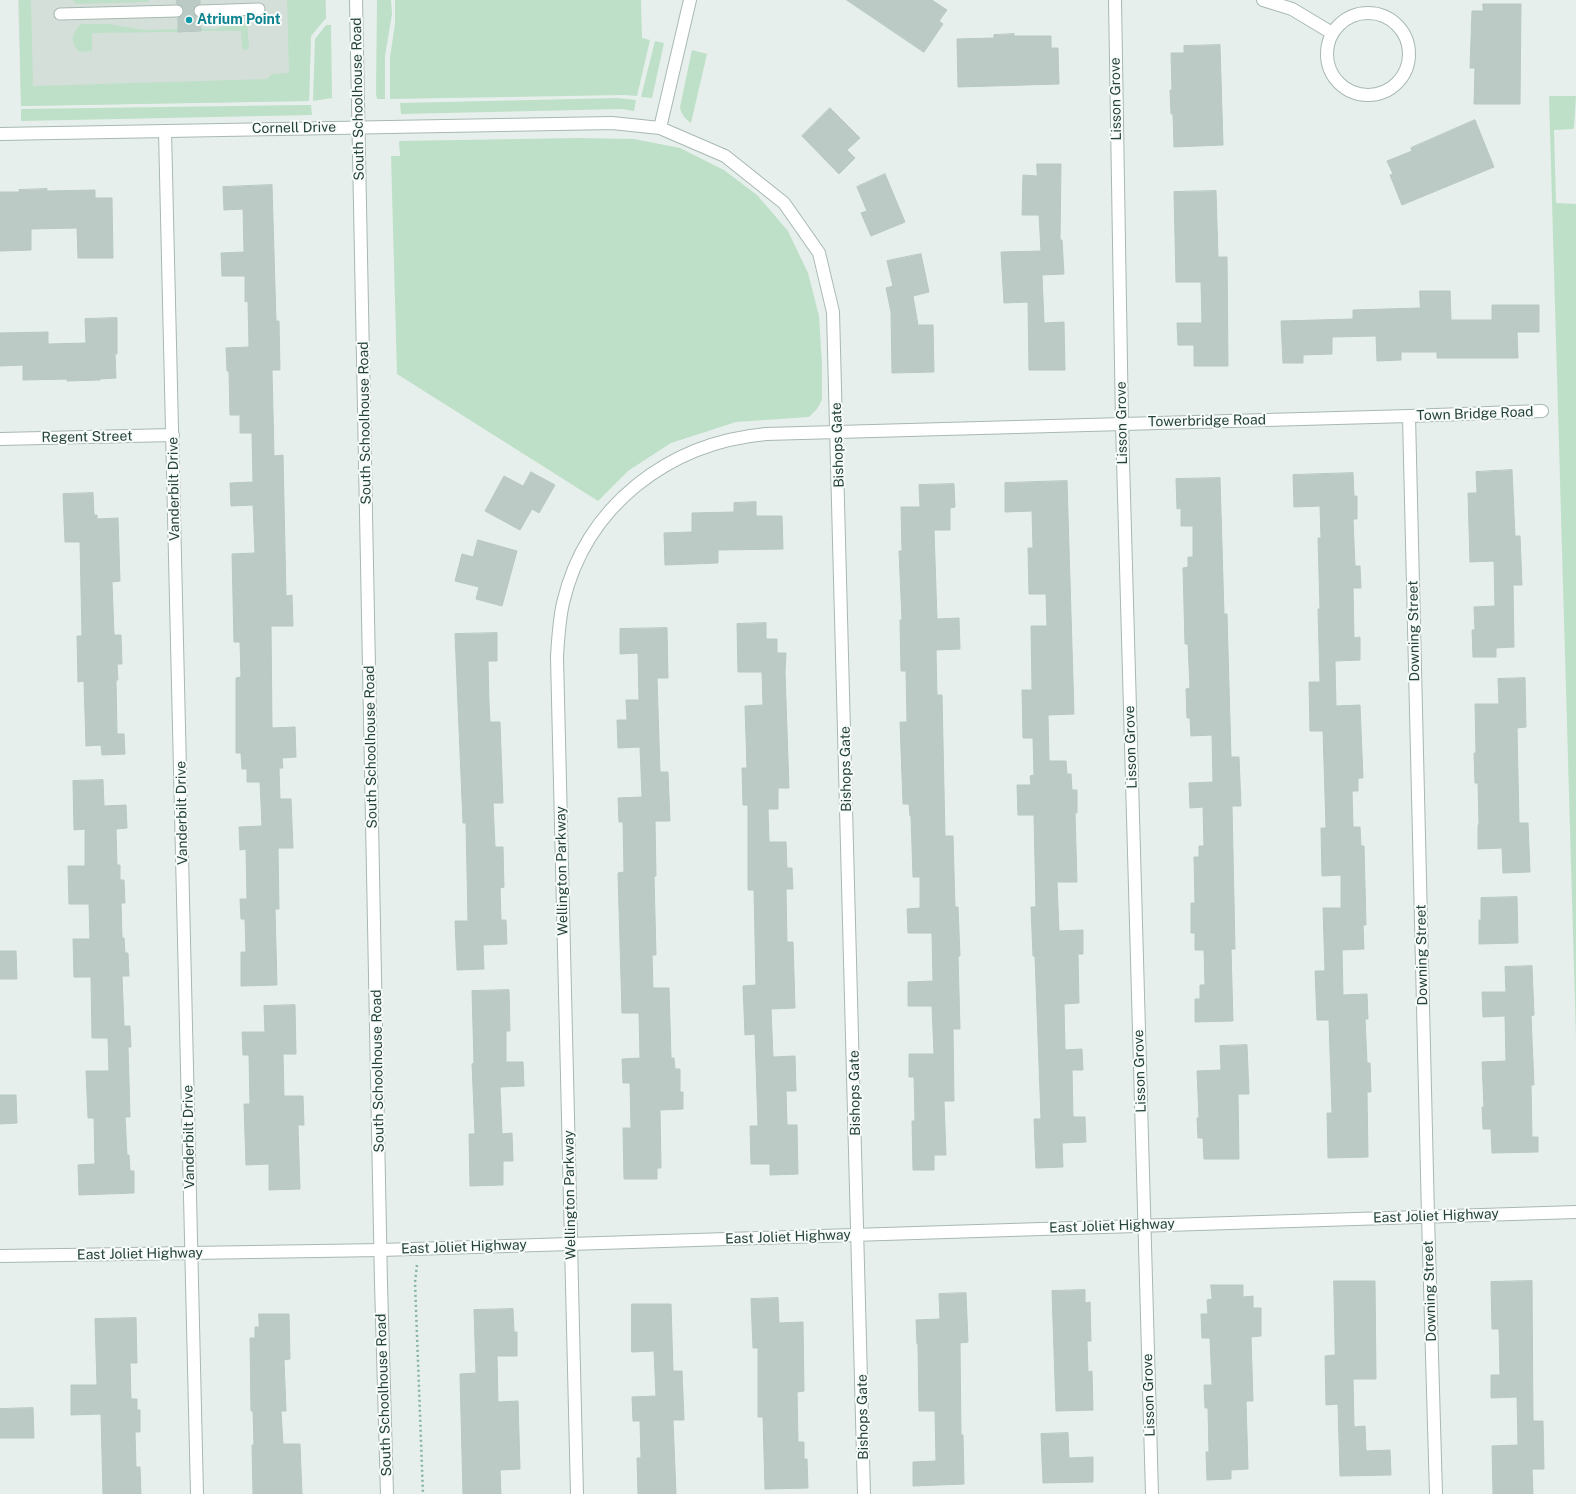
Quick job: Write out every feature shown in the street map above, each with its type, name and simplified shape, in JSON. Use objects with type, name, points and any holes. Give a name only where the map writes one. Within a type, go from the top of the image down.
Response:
[{"type":"street","name":"South Schoolhouse Road","points":[[356,0],[387,1494]]},
{"type":"street","points":[[660,128],[690,0]]},
{"type":"street","name":"Lisson Grove","points":[[1115,0],[1122,424],[1152,1494]]},
{"type":"street","points":[[1263,0],[1292,9],[1332,33]]},
{"type":"street","points":[[1373,12],[1386,16],[1397,24],[1405,35],[1410,48],[1409,62],[1404,74],[1396,85],[1384,92],[1371,95],[1358,94],[1345,88],[1335,79],[1328,67],[1326,53],[1332,33],[1346,18],[1359,13],[1373,12]]},
{"type":"street","name":"Cornell Drive","points":[[0,134],[612,123],[660,128]]},
{"type":"street","name":"Bishops Gate","points":[[660,128],[725,156],[784,203],[819,253],[833,312],[838,431],[864,1494]]},
{"type":"street","name":"Vanderbilt Drive","points":[[165,131],[197,1494]]},
{"type":"street","name":"Town Bridge Road","points":[[1409,416],[1542,411]]},
{"type":"street","name":"Towerbridge Road","points":[[838,431],[1409,416]]},
{"type":"street","name":"Downing Street","points":[[1409,416],[1436,1494]]},
{"type":"street","name":"Wellington Parkway","points":[[577,1494],[557,657],[559,631],[564,603],[573,573],[585,546],[603,520],[627,493],[651,473],[678,458],[713,443],[742,436],[838,431]]},
{"type":"street","name":"Regent Street","points":[[0,439],[173,436]]},
{"type":"street","name":"East Joliet Highway","points":[[0,1256],[381,1250],[1576,1212]]},
{"type":"lane","points":[[200,10],[259,9]]},
{"type":"lane","points":[[60,14],[178,11]]},
{"type":"path","points":[[416,1248],[415,1298],[423,1494]]},
{"type":"shaded area","points":[[18,0],[326,0],[326,18],[311,36],[309,101],[21,106]]},
{"type":"green space","points":[[19,0],[31,0],[33,86],[267,79],[272,74],[289,73],[287,0],[325,0],[326,18],[311,36],[309,101],[21,106]]},
{"type":"green space","points":[[72,0],[149,0],[149,2],[77,4]]},
{"type":"green space","points":[[377,0],[391,0],[392,14],[385,56],[385,99],[377,99],[376,94]]},
{"type":"green space","points":[[395,0],[641,0],[642,38],[650,40],[637,96],[390,99],[390,57],[395,24]]},
{"type":"green space","points":[[240,21],[247,23],[249,46],[248,49],[245,50],[242,48],[241,31],[200,31],[200,28],[215,29]]},
{"type":"green space","points":[[81,24],[108,24],[145,30],[178,29],[178,32],[92,33],[92,51],[80,52],[74,45],[73,38],[76,30]]},
{"type":"green space","points":[[326,25],[331,25],[332,98],[313,101],[315,39]]},
{"type":"green space","points":[[655,41],[664,43],[652,98],[641,97]]},
{"type":"green space","points":[[692,50],[707,54],[691,123],[681,112],[680,107]]},
{"type":"green space","points":[[1549,96],[1576,96],[1573,129],[1554,130],[1556,203],[1576,204],[1576,1039]]},
{"type":"green space","points":[[618,98],[636,100],[634,111],[622,109],[401,114],[400,103]]},
{"type":"green space","points":[[311,105],[312,115],[21,121],[21,109]]},
{"type":"green space","points":[[578,138],[634,139],[680,148],[724,170],[757,195],[788,231],[808,273],[819,316],[822,364],[822,400],[817,409],[809,417],[736,422],[671,443],[628,471],[598,501],[397,374],[391,156],[400,156],[399,141]]},
{"type":"building","name":"Atrium Point","points":[[177,0],[200,0],[200,4],[196,5],[193,11],[194,15],[200,18],[201,31],[178,32],[178,18],[183,15],[184,10],[183,7],[177,4]]},
{"type":"building","points":[[847,0],[932,0],[947,10],[939,21],[943,24],[924,52]]},
{"type":"building","points":[[1483,4],[1521,4],[1520,104],[1474,104],[1475,68],[1470,68],[1472,11],[1483,11]]},
{"type":"building","points":[[1014,34],[1014,36],[1051,36],[1051,48],[1058,48],[1059,84],[958,87],[957,39],[994,38],[994,35]]},
{"type":"building","points":[[1220,45],[1223,145],[1174,147],[1173,114],[1171,114],[1170,90],[1172,90],[1171,53],[1184,53],[1184,46]]},
{"type":"building","points":[[830,108],[860,138],[847,150],[855,158],[839,174],[802,136]]},
{"type":"building","points":[[1475,120],[1494,167],[1402,205],[1390,175],[1393,174],[1387,161],[1412,151],[1411,148]]},
{"type":"building","points":[[1037,164],[1061,164],[1060,240],[1062,240],[1064,274],[1042,275],[1044,323],[1064,322],[1065,370],[1029,370],[1028,302],[1004,303],[1001,252],[1041,251],[1039,215],[1022,215],[1023,175],[1037,176]]},
{"type":"building","points":[[885,174],[905,222],[871,236],[861,213],[867,211],[857,187]]},
{"type":"building","points":[[272,185],[276,321],[279,321],[280,370],[272,370],[274,456],[283,455],[286,596],[292,595],[293,626],[271,626],[272,728],[295,727],[296,757],[282,758],[283,768],[279,768],[280,799],[291,799],[293,848],[278,848],[279,909],[275,909],[277,985],[241,986],[241,952],[246,952],[245,919],[241,919],[240,899],[247,899],[246,849],[240,850],[239,827],[262,826],[260,782],[247,782],[247,769],[242,769],[241,753],[236,753],[236,678],[241,677],[240,642],[234,642],[232,554],[255,553],[253,505],[231,506],[230,483],[253,482],[252,433],[240,433],[240,415],[230,415],[229,371],[227,371],[226,348],[249,347],[248,301],[245,302],[245,276],[222,276],[221,253],[244,252],[243,209],[224,210],[223,187]]},
{"type":"building","points":[[47,189],[47,191],[95,190],[95,198],[112,198],[113,258],[78,258],[77,228],[31,229],[31,250],[0,251],[0,192],[19,192],[19,190]]},
{"type":"building","points":[[1216,191],[1218,257],[1227,257],[1228,366],[1194,366],[1194,345],[1178,345],[1177,323],[1202,323],[1201,282],[1176,282],[1174,192]]},
{"type":"building","points":[[921,254],[929,292],[913,296],[918,325],[933,325],[934,372],[892,373],[891,312],[886,288],[893,286],[887,261]]},
{"type":"building","points":[[1420,291],[1450,291],[1451,320],[1492,320],[1492,305],[1539,305],[1539,332],[1517,332],[1518,358],[1437,358],[1437,352],[1401,352],[1401,360],[1377,361],[1376,336],[1332,337],[1332,354],[1303,355],[1303,363],[1283,363],[1281,321],[1353,319],[1353,310],[1420,308]]},
{"type":"building","points":[[117,318],[117,354],[115,354],[116,378],[67,381],[67,379],[23,380],[23,365],[0,366],[0,333],[48,332],[48,344],[86,343],[85,319]]},
{"type":"building","points":[[1512,470],[1515,536],[1520,536],[1522,585],[1513,585],[1514,647],[1496,648],[1496,657],[1473,657],[1472,630],[1475,630],[1474,607],[1495,606],[1494,561],[1470,562],[1468,493],[1477,493],[1476,472]]},
{"type":"building","points":[[531,472],[555,485],[539,513],[532,509],[520,530],[485,511],[504,476],[523,486]]},
{"type":"building","points":[[1353,473],[1354,496],[1357,496],[1357,519],[1353,519],[1355,566],[1360,566],[1361,588],[1353,588],[1354,638],[1360,637],[1360,660],[1335,661],[1336,706],[1360,705],[1363,778],[1358,778],[1358,791],[1352,791],[1353,827],[1360,827],[1361,846],[1364,846],[1366,925],[1363,925],[1364,949],[1342,950],[1343,995],[1367,994],[1368,1019],[1365,1019],[1367,1063],[1370,1063],[1371,1092],[1367,1092],[1368,1157],[1328,1158],[1327,1113],[1332,1113],[1329,1020],[1317,1020],[1315,971],[1325,971],[1323,908],[1341,908],[1341,875],[1322,876],[1321,828],[1326,828],[1323,731],[1310,731],[1309,682],[1320,682],[1318,538],[1321,538],[1320,506],[1294,507],[1293,475]]},
{"type":"building","points":[[1220,478],[1224,614],[1227,614],[1231,757],[1239,757],[1241,806],[1232,806],[1235,949],[1231,949],[1233,1021],[1195,1022],[1195,999],[1200,999],[1200,985],[1205,985],[1204,950],[1195,950],[1195,933],[1191,933],[1191,903],[1195,903],[1194,857],[1199,857],[1199,846],[1204,846],[1203,807],[1190,808],[1189,783],[1213,782],[1212,735],[1191,736],[1190,718],[1187,718],[1186,689],[1190,688],[1188,644],[1185,644],[1183,568],[1188,567],[1188,557],[1193,557],[1193,526],[1181,526],[1181,508],[1177,509],[1176,479]]},
{"type":"building","points":[[1067,481],[1074,714],[1048,715],[1049,761],[1066,761],[1067,774],[1071,774],[1072,790],[1077,790],[1077,813],[1075,813],[1077,882],[1057,882],[1059,931],[1083,930],[1083,954],[1078,954],[1079,1003],[1064,1004],[1065,1050],[1082,1049],[1083,1070],[1072,1070],[1073,1117],[1085,1117],[1086,1142],[1062,1143],[1063,1167],[1036,1168],[1034,1119],[1041,1119],[1035,956],[1033,956],[1031,907],[1036,907],[1034,815],[1018,815],[1017,785],[1031,785],[1030,776],[1034,775],[1033,738],[1023,738],[1022,690],[1032,690],[1031,626],[1047,626],[1046,594],[1029,594],[1028,548],[1033,548],[1032,511],[1005,512],[1005,483]]},
{"type":"building","points":[[954,484],[955,507],[950,508],[950,530],[934,530],[937,619],[959,618],[960,649],[936,650],[937,695],[942,695],[945,836],[953,836],[955,907],[958,907],[960,1029],[953,1029],[954,1101],[944,1101],[946,1155],[934,1155],[934,1170],[913,1170],[912,1121],[915,1121],[914,1077],[909,1077],[909,1054],[934,1054],[932,1006],[908,1006],[908,982],[933,981],[932,933],[908,933],[907,909],[920,908],[920,877],[913,877],[911,816],[909,804],[903,804],[900,722],[907,722],[906,671],[901,671],[900,620],[902,620],[899,551],[902,551],[901,507],[920,507],[919,485]]},
{"type":"building","points":[[93,493],[94,515],[97,515],[97,519],[118,518],[120,581],[112,582],[114,635],[121,635],[122,664],[117,664],[117,734],[124,734],[125,754],[102,755],[101,745],[86,746],[84,681],[78,682],[77,636],[82,636],[80,542],[65,542],[63,494]]},
{"type":"building","points":[[756,502],[756,516],[782,516],[783,549],[718,550],[718,563],[665,565],[664,533],[692,532],[692,513],[734,512],[734,503]]},
{"type":"building","points":[[478,540],[517,551],[502,606],[476,599],[479,587],[455,581],[462,554],[473,557]]},
{"type":"building","points":[[766,623],[766,639],[777,639],[777,653],[786,653],[785,672],[789,788],[778,788],[778,809],[768,809],[769,842],[786,842],[787,868],[792,868],[793,889],[786,889],[787,942],[793,942],[795,1008],[771,1009],[773,1057],[795,1056],[796,1091],[786,1091],[787,1125],[797,1125],[798,1174],[770,1175],[770,1164],[751,1164],[750,1126],[758,1126],[755,1034],[745,1035],[743,986],[756,985],[754,890],[748,890],[748,805],[743,805],[742,768],[747,768],[745,706],[763,705],[762,672],[738,672],[737,624]]},
{"type":"building","points":[[667,628],[668,678],[657,678],[660,772],[668,772],[670,821],[655,821],[656,876],[654,876],[656,955],[652,955],[653,988],[669,988],[671,1058],[674,1058],[675,1069],[680,1069],[680,1092],[683,1092],[683,1109],[660,1110],[661,1168],[657,1168],[657,1179],[624,1179],[623,1128],[631,1128],[630,1083],[623,1083],[622,1059],[640,1058],[639,1013],[622,1013],[618,873],[624,872],[623,822],[619,822],[618,798],[642,797],[640,747],[618,748],[617,720],[627,720],[626,700],[639,700],[638,653],[620,654],[620,629]]},
{"type":"building","points":[[497,633],[497,661],[488,661],[489,703],[490,722],[500,722],[503,803],[493,803],[495,847],[503,847],[504,887],[500,888],[501,920],[506,920],[507,944],[483,945],[484,969],[457,970],[455,921],[468,921],[466,823],[463,823],[455,634]]},
{"type":"building","points":[[1525,678],[1526,727],[1517,728],[1519,823],[1528,823],[1530,872],[1503,873],[1502,848],[1478,849],[1478,783],[1475,783],[1474,753],[1476,753],[1475,704],[1499,704],[1498,679]]},
{"type":"building","points":[[103,780],[104,806],[126,805],[127,828],[116,829],[117,865],[120,865],[120,880],[124,880],[125,903],[121,903],[122,938],[124,938],[125,953],[128,953],[129,976],[122,976],[124,1026],[130,1026],[131,1047],[128,1047],[130,1117],[125,1117],[127,1155],[129,1155],[130,1171],[134,1171],[134,1193],[79,1195],[78,1165],[95,1164],[94,1118],[88,1118],[86,1071],[109,1071],[108,1038],[92,1038],[91,977],[74,977],[73,939],[90,939],[89,904],[69,904],[68,866],[85,866],[85,829],[74,830],[73,781]]},
{"type":"building","points":[[1517,897],[1518,943],[1479,944],[1481,898]]},
{"type":"building","points":[[0,951],[16,951],[17,979],[0,979]]},
{"type":"building","points":[[1532,966],[1534,1015],[1531,1016],[1534,1085],[1531,1085],[1532,1137],[1538,1137],[1538,1152],[1492,1153],[1491,1129],[1483,1129],[1482,1107],[1484,1107],[1482,1062],[1506,1061],[1505,1016],[1483,1017],[1482,992],[1506,992],[1505,967]]},
{"type":"building","points":[[509,990],[510,1031],[506,1031],[506,1062],[523,1062],[524,1086],[500,1087],[502,1134],[512,1133],[513,1161],[503,1161],[503,1185],[470,1186],[469,1134],[475,1134],[472,1064],[474,1063],[472,991]]},
{"type":"building","points":[[295,1005],[296,1054],[283,1054],[284,1096],[303,1096],[304,1125],[298,1125],[300,1189],[269,1190],[269,1164],[246,1165],[244,1104],[250,1104],[249,1055],[243,1055],[242,1032],[265,1032],[264,1006]]},
{"type":"building","points":[[1247,1045],[1249,1094],[1238,1094],[1239,1159],[1204,1159],[1203,1138],[1198,1138],[1197,1118],[1199,1118],[1197,1071],[1221,1070],[1220,1046]]},
{"type":"building","points":[[0,1095],[16,1095],[17,1123],[0,1124]]},
{"type":"building","points":[[1334,1281],[1375,1281],[1376,1379],[1353,1379],[1354,1427],[1365,1426],[1366,1451],[1390,1450],[1391,1475],[1340,1476],[1338,1404],[1326,1405],[1325,1356],[1335,1355]]},
{"type":"building","points":[[1532,1281],[1533,1421],[1543,1421],[1544,1469],[1532,1469],[1533,1494],[1493,1494],[1492,1446],[1518,1445],[1517,1397],[1491,1398],[1491,1375],[1500,1375],[1499,1329],[1492,1329],[1491,1282]]},
{"type":"building","points":[[1211,1285],[1243,1285],[1243,1297],[1253,1296],[1253,1308],[1261,1308],[1261,1336],[1251,1337],[1253,1401],[1246,1401],[1248,1469],[1231,1470],[1231,1479],[1207,1480],[1206,1452],[1209,1452],[1208,1408],[1205,1408],[1204,1385],[1212,1385],[1210,1338],[1202,1338],[1201,1314],[1208,1314],[1207,1300],[1212,1299]]},
{"type":"building","points":[[1085,1290],[1085,1303],[1090,1302],[1091,1341],[1087,1341],[1088,1372],[1092,1371],[1093,1410],[1056,1411],[1052,1291]]},
{"type":"building","points":[[966,1293],[968,1342],[960,1343],[961,1435],[963,1435],[964,1484],[913,1486],[913,1462],[936,1461],[935,1411],[919,1411],[918,1344],[916,1320],[940,1319],[939,1294]]},
{"type":"building","points":[[778,1298],[779,1323],[803,1322],[804,1391],[797,1392],[798,1442],[804,1442],[804,1459],[807,1459],[808,1488],[765,1489],[763,1417],[758,1417],[758,1348],[753,1348],[751,1299]]},
{"type":"building","points":[[632,1304],[671,1304],[673,1371],[682,1371],[684,1420],[673,1420],[676,1494],[638,1494],[637,1458],[641,1458],[640,1421],[633,1421],[632,1397],[656,1396],[654,1351],[632,1352]]},
{"type":"building","points":[[513,1309],[514,1332],[517,1332],[517,1356],[497,1356],[498,1402],[518,1401],[520,1469],[500,1470],[501,1494],[463,1494],[460,1374],[476,1373],[474,1310]]},
{"type":"building","points":[[259,1314],[289,1314],[290,1359],[284,1360],[286,1411],[281,1411],[283,1444],[300,1444],[302,1494],[253,1494],[252,1445],[254,1445],[253,1411],[251,1411],[250,1338],[255,1338],[255,1327],[259,1327]]},
{"type":"building","points":[[136,1318],[137,1363],[130,1363],[131,1399],[137,1399],[137,1410],[140,1410],[140,1432],[135,1432],[136,1467],[140,1467],[141,1494],[103,1494],[101,1414],[71,1415],[71,1385],[97,1385],[95,1319]]},
{"type":"building","points":[[33,1408],[34,1438],[0,1438],[0,1409]]},
{"type":"building","points":[[1068,1433],[1069,1458],[1093,1457],[1093,1482],[1043,1483],[1041,1434]]},
{"type":"place","name":"Atrium Point","points":[[189,20]]}]
